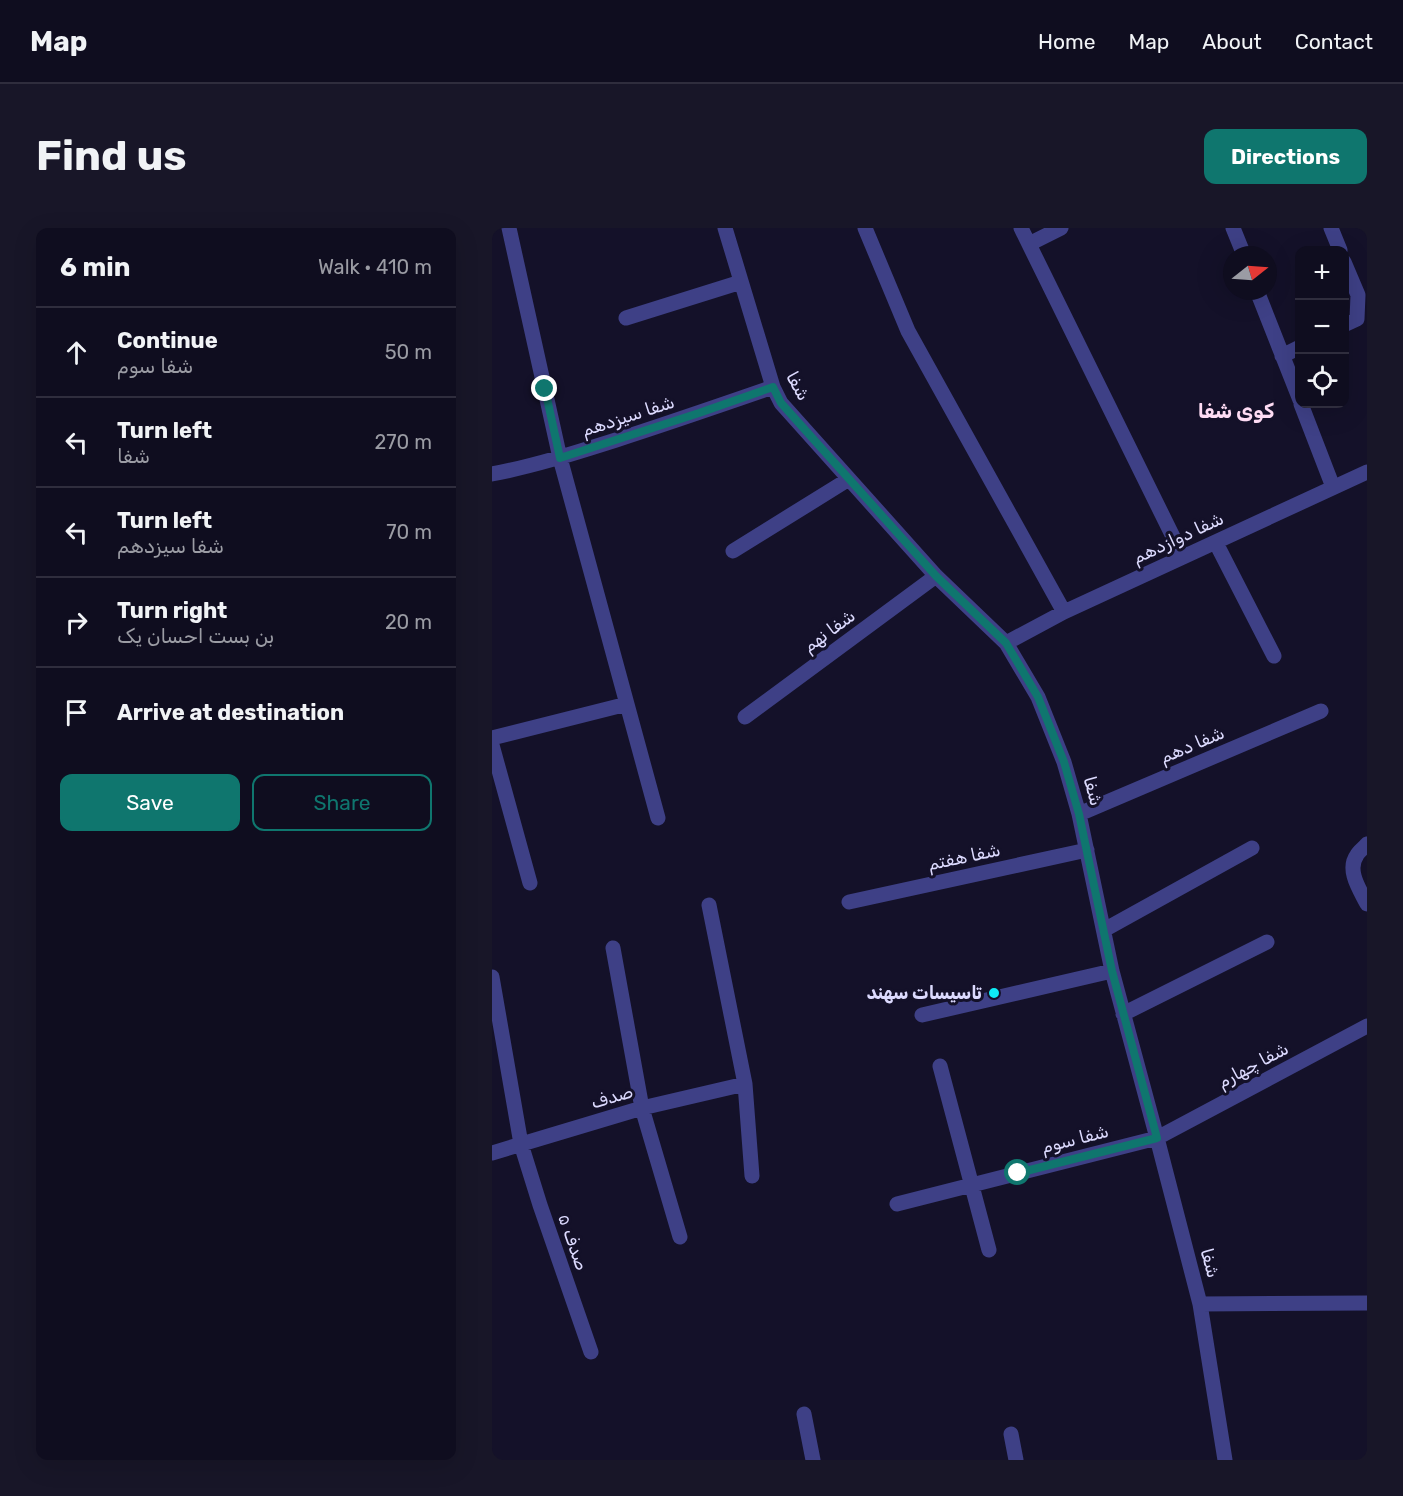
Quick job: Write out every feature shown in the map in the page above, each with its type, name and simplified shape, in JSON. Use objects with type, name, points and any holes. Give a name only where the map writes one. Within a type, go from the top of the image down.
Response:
[{"type":"street","points":[[509,228],[560,458],[658,818]]},
{"type":"street","name":"شفا","points":[[725,228],[773,387],[781,403],[936,576],[1006,643],[1038,697],[1064,762],[1079,814],[1112,971],[1200,1304],[1225,1460]]},
{"type":"street","points":[[865,228],[908,331],[1064,612]]},
{"type":"street","points":[[1021,228],[1183,557]]},
{"type":"street","points":[[1029,244],[1061,228]]},
{"type":"street","points":[[1233,228],[1240,246]]},
{"type":"street","points":[[1331,228],[1338,246]]},
{"type":"street","points":[[1349,274],[1358,295],[1357,319],[1349,323]]},
{"type":"street","points":[[627,318],[741,282]]},
{"type":"street","points":[[1260,300],[1295,389]]},
{"type":"street","points":[[1282,356],[1295,349]]},
{"type":"street","name":"شفا سیزدهم","points":[[492,474],[560,458],[773,387]]},
{"type":"street","points":[[1302,408],[1333,487]]},
{"type":"street","name":"شفا دوازدهم","points":[[1006,643],[1064,612],[1367,472]]},
{"type":"street","points":[[733,551],[849,479]]},
{"type":"street","points":[[1216,543],[1274,656]]},
{"type":"street","name":"شفا نهم","points":[[745,717],[936,576]]},
{"type":"street","points":[[492,738],[627,704]]},
{"type":"street","name":"شفا دهم","points":[[1079,814],[1321,711]]},
{"type":"street","points":[[492,745],[530,883]]},
{"type":"street","points":[[1367,844],[1356,855],[1352,866],[1354,877],[1367,904]]},
{"type":"street","points":[[1104,930],[1252,848]]},
{"type":"street","name":"شفا هفتم","points":[[849,902],[1087,850]]},
{"type":"street","points":[[709,905],[745,1084],[752,1176]]},
{"type":"street","points":[[1123,1014],[1267,942]]},
{"type":"street","points":[[613,948],[642,1108],[680,1237]]},
{"type":"street","points":[[922,1015],[1112,971]]},
{"type":"street","name":"صدف ۵","points":[[492,977],[521,1144],[591,1352]]},
{"type":"street","name":"شفا چهارم","points":[[1157,1138],[1367,1026]]},
{"type":"street","points":[[940,1066],[989,1250]]},
{"type":"street","name":"صدف","points":[[492,1153],[642,1108],[745,1084]]},
{"type":"street","name":"شفا سوم","points":[[897,1204],[1157,1138]]},
{"type":"street","points":[[1200,1304],[1367,1303]]},
{"type":"street","points":[[804,1414],[813,1460]]},
{"type":"street","points":[[1011,1434],[1016,1460]]},
{"type":"place","name":"تاسیسات سهند","points":[[994,993]]},
{"type":"district","name":"کوی شفا","points":[[1236,411]]},
{"type":"route","points":[[545,389],[560,458],[773,387],[781,403],[936,576],[1006,643],[1038,697],[1064,762],[1079,814],[1112,971],[1157,1138],[1018,1173]]}]
